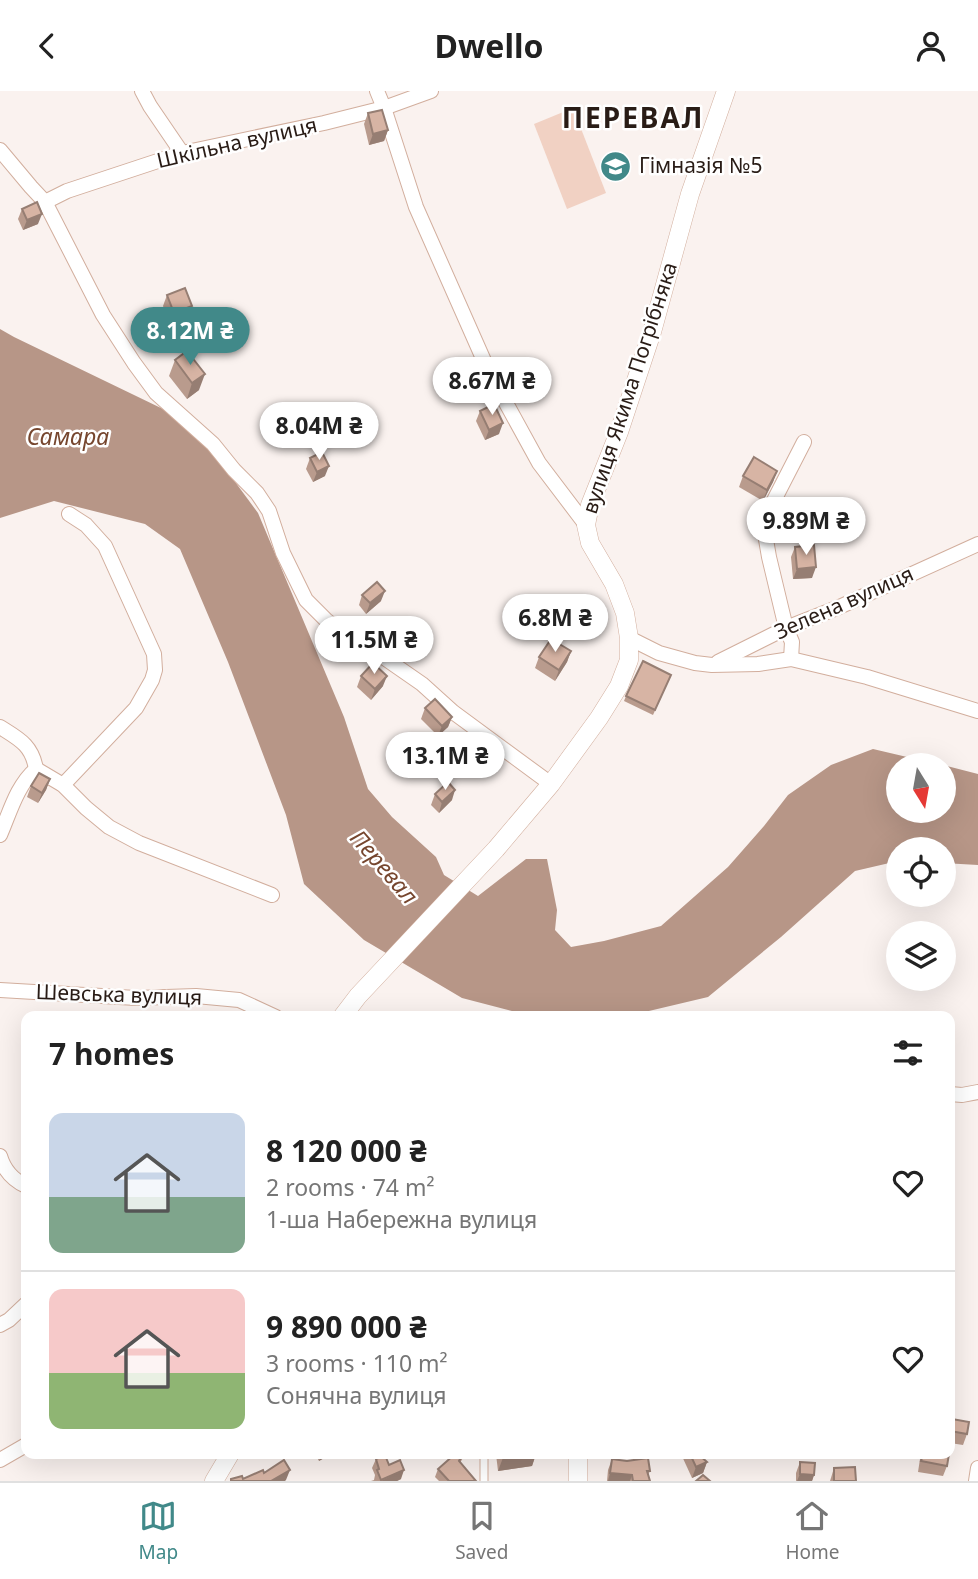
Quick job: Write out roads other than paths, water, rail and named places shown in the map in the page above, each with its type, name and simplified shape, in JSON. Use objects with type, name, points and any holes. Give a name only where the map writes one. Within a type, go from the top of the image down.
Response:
[{"type":"street","points":[[142,91],[182,153]]},
{"type":"street","points":[[347,1011],[496,849],[551,784],[599,717],[618,686],[629,660],[625,613],[614,584],[590,543],[586,525],[539,463],[489,372],[416,207],[377,91]]},
{"type":"street","name":"Шкільна вулиця","points":[[46,202],[67,191],[182,153],[384,108],[431,91]]},
{"type":"street","name":"вулиця Якима Погрібняка","points":[[586,525],[590,505],[619,432],[652,332],[690,194],[726,91]]},
{"type":"street","points":[[0,150],[46,202],[103,315],[156,393],[213,444],[233,470],[257,493],[269,511],[283,553],[306,600],[341,632],[373,650],[422,684],[453,712],[551,784]]},
{"type":"street","points":[[791,659],[792,642],[786,628],[764,528],[765,516],[804,442]]},
{"type":"street","points":[[63,785],[136,708],[155,670],[154,654],[105,546],[86,525],[69,514]]},
{"type":"street","name":"Зелена вулиця","points":[[712,665],[786,628],[837,608],[978,544]]},
{"type":"street","points":[[629,638],[659,653],[695,663],[758,664],[791,659],[867,677],[978,711]]},
{"type":"street","points":[[0,727],[29,748],[36,769],[63,785],[109,827],[139,843],[272,895]]},
{"type":"street","points":[[0,835],[18,793],[28,776],[36,769]]},
{"type":"street","name":"Шевська вулиця","points":[[0,991],[136,998],[196,996],[239,1000],[263,1011]]},
{"type":"street","points":[[955,1094],[978,1092]]},
{"type":"street","points":[[0,1156],[2,1165],[21,1184]]},
{"type":"street","points":[[0,1325],[21,1308]]},
{"type":"street","points":[[0,1460],[21,1448]]},
{"type":"street","points":[[214,1481],[224,1459]]},
{"type":"street","points":[[577,1459],[578,1481]]},
{"type":"street","points":[[976,1481],[978,1468]]},
{"type":"lane","points":[[484,1459],[484,1481]]},
{"type":"water","name":"Самара","points":[[0,329],[163,409],[202,437],[258,513],[344,717],[368,789],[392,817],[436,857],[444,875],[478,896],[526,859],[547,859],[557,910],[555,930],[571,947],[661,926],[728,867],[788,795],[831,765],[873,749],[890,753],[886,753],[886,823],[956,823],[956,768],[978,774],[978,865],[956,864],[956,837],[886,837],[886,864],[855,871],[708,997],[649,1011],[512,1011],[462,998],[364,940],[304,884],[286,815],[228,662],[180,549],[145,524],[54,501],[0,518]]},
{"type":"place","name":"Гімназія №5","points":[[616,166]]},
{"type":"district","name":"ПЕРЕВАЛ","points":[[633,118]]},
{"type":"water label","name":"Перевал","points":[[384,867]]}]
